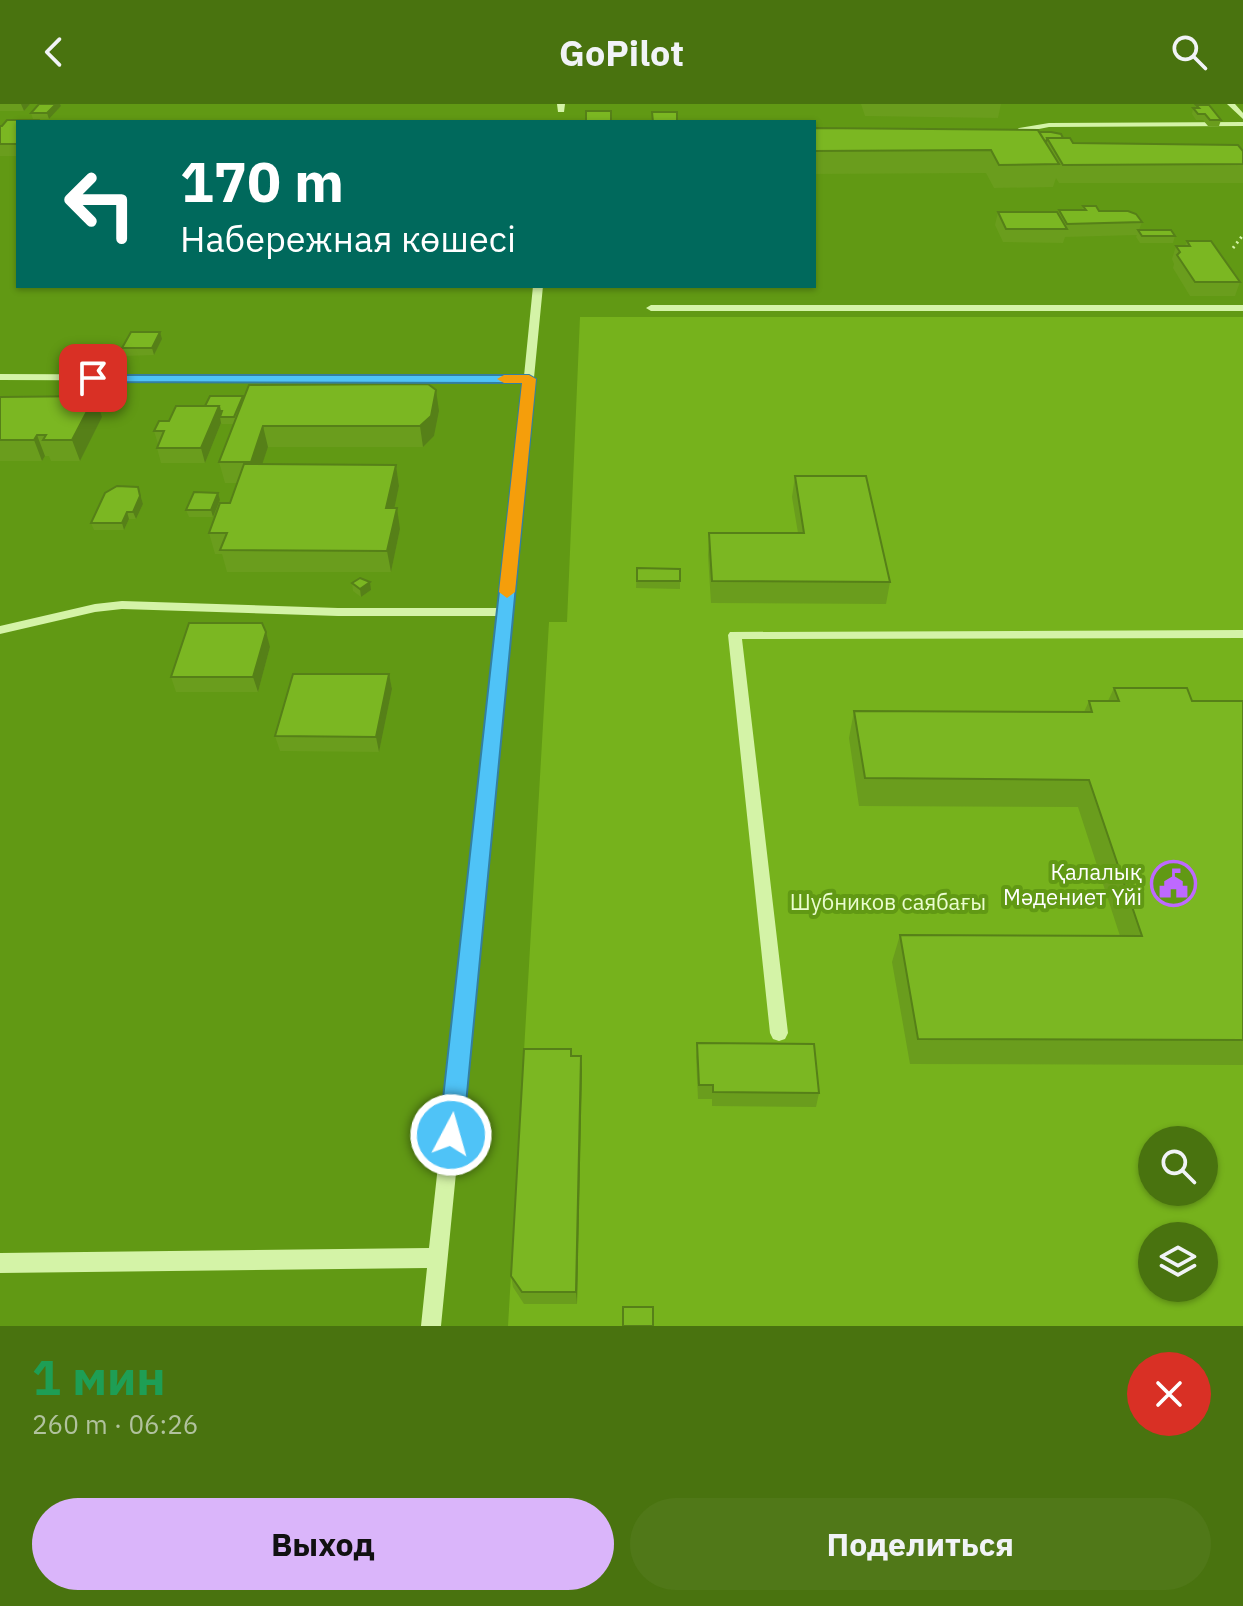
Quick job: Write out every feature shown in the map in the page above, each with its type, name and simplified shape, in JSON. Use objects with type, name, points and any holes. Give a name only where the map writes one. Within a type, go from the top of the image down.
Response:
[{"type":"street","points":[[1231,104],[1243,117]]},
{"type":"street","points":[[994,143],[1007,140],[1022,130],[1049,125],[1243,124]]},
{"type":"street","points":[[431,1326],[538,288]]},
{"type":"street","points":[[651,308],[1243,308]]},
{"type":"street","points":[[0,377],[529,379]]},
{"type":"street","points":[[0,630],[95,608],[122,605],[427,613],[505,612]]},
{"type":"street","points":[[779,1033],[735,635],[1243,634]]},
{"type":"street","points":[[0,1263],[438,1258]]},
{"type":"path","points":[[1233,248],[1243,235]]},
{"type":"green space","name":"Шубников саябағы","points":[[580,317],[1243,317],[1243,1326],[508,1326],[549,622],[567,622]]},
{"type":"building","points":[[39,104],[56,104],[47,113],[31,113]]},
{"type":"building","points":[[1196,105],[1209,105],[1221,120],[1210,120],[1205,114],[1198,114],[1193,108],[1199,108]]},
{"type":"building","points":[[586,111],[611,111],[611,120],[586,120]]},
{"type":"building","points":[[652,112],[677,112],[677,120],[653,120]]},
{"type":"building","points":[[7,120],[16,120],[16,144],[0,144],[2,126]]},
{"type":"building","points":[[816,128],[1038,130],[1059,164],[999,165],[991,150],[816,151]]},
{"type":"building","points":[[1039,132],[1061,134],[1063,138],[1047,138],[1046,143]]},
{"type":"building","points":[[1047,138],[1070,138],[1073,143],[1238,145],[1243,151],[1243,164],[1063,165]]},
{"type":"building","points":[[1083,206],[1096,206],[1099,211],[1128,211],[1136,214],[1142,222],[1067,224],[1059,210],[1086,210]]},
{"type":"building","points":[[998,212],[1057,212],[1067,229],[1006,229]]},
{"type":"building","points":[[1138,230],[1171,230],[1175,236],[1142,236]]},
{"type":"building","points":[[1187,241],[1211,241],[1240,282],[1195,282],[1177,255],[1180,252],[1176,246],[1190,246]]},
{"type":"building","points":[[131,332],[160,332],[152,348],[122,348]]},
{"type":"building","points":[[428,384],[436,390],[431,416],[420,426],[263,426],[251,462],[219,462],[249,385]]},
{"type":"building","points":[[95,396],[72,440],[43,440],[46,435],[37,435],[34,440],[0,440],[0,397]]},
{"type":"building","points":[[210,396],[243,396],[234,417],[220,417],[222,411],[219,406],[205,406]]},
{"type":"building","points":[[176,406],[219,406],[201,448],[157,448],[164,431],[154,431],[159,421],[169,421]]},
{"type":"building","points":[[244,464],[396,465],[386,508],[397,508],[387,551],[220,550],[227,533],[209,533],[220,503],[230,503]]},
{"type":"building","points":[[795,476],[866,476],[890,582],[712,581],[709,533],[804,533]]},
{"type":"building","points":[[117,486],[138,487],[140,496],[133,512],[127,512],[122,523],[91,523],[105,493]]},
{"type":"building","points":[[194,492],[218,493],[211,510],[186,510]]},
{"type":"building","points":[[637,568],[680,569],[680,581],[637,581]]},
{"type":"building","points":[[360,578],[370,582],[360,589],[352,583]]},
{"type":"building","points":[[189,623],[262,623],[266,632],[253,677],[171,677]]},
{"type":"building","points":[[293,674],[389,674],[376,737],[275,736]]},
{"type":"building","name":"Қалалық Мәдениет Үйі","points":[[1114,688],[1187,688],[1192,701],[1243,701],[1243,1040],[918,1039],[900,935],[1142,936],[1089,780],[865,778],[854,711],[1092,712],[1089,701],[1119,701]]},
{"type":"building","points":[[697,1043],[814,1044],[819,1093],[713,1092],[713,1085],[699,1085]]},
{"type":"building","points":[[524,1049],[571,1049],[571,1056],[581,1056],[576,1292],[522,1292],[511,1276]]},
{"type":"building","points":[[623,1307],[653,1307],[653,1326],[623,1326]]},
{"type":"slow traffic","points":[[504,379],[529,379],[507,592]]},
{"type":"place","name":"Қалалық Мәдениет Үйі","points":[[1173,884]]},
{"type":"route","points":[[93,378],[529,379],[451,1135]]}]
